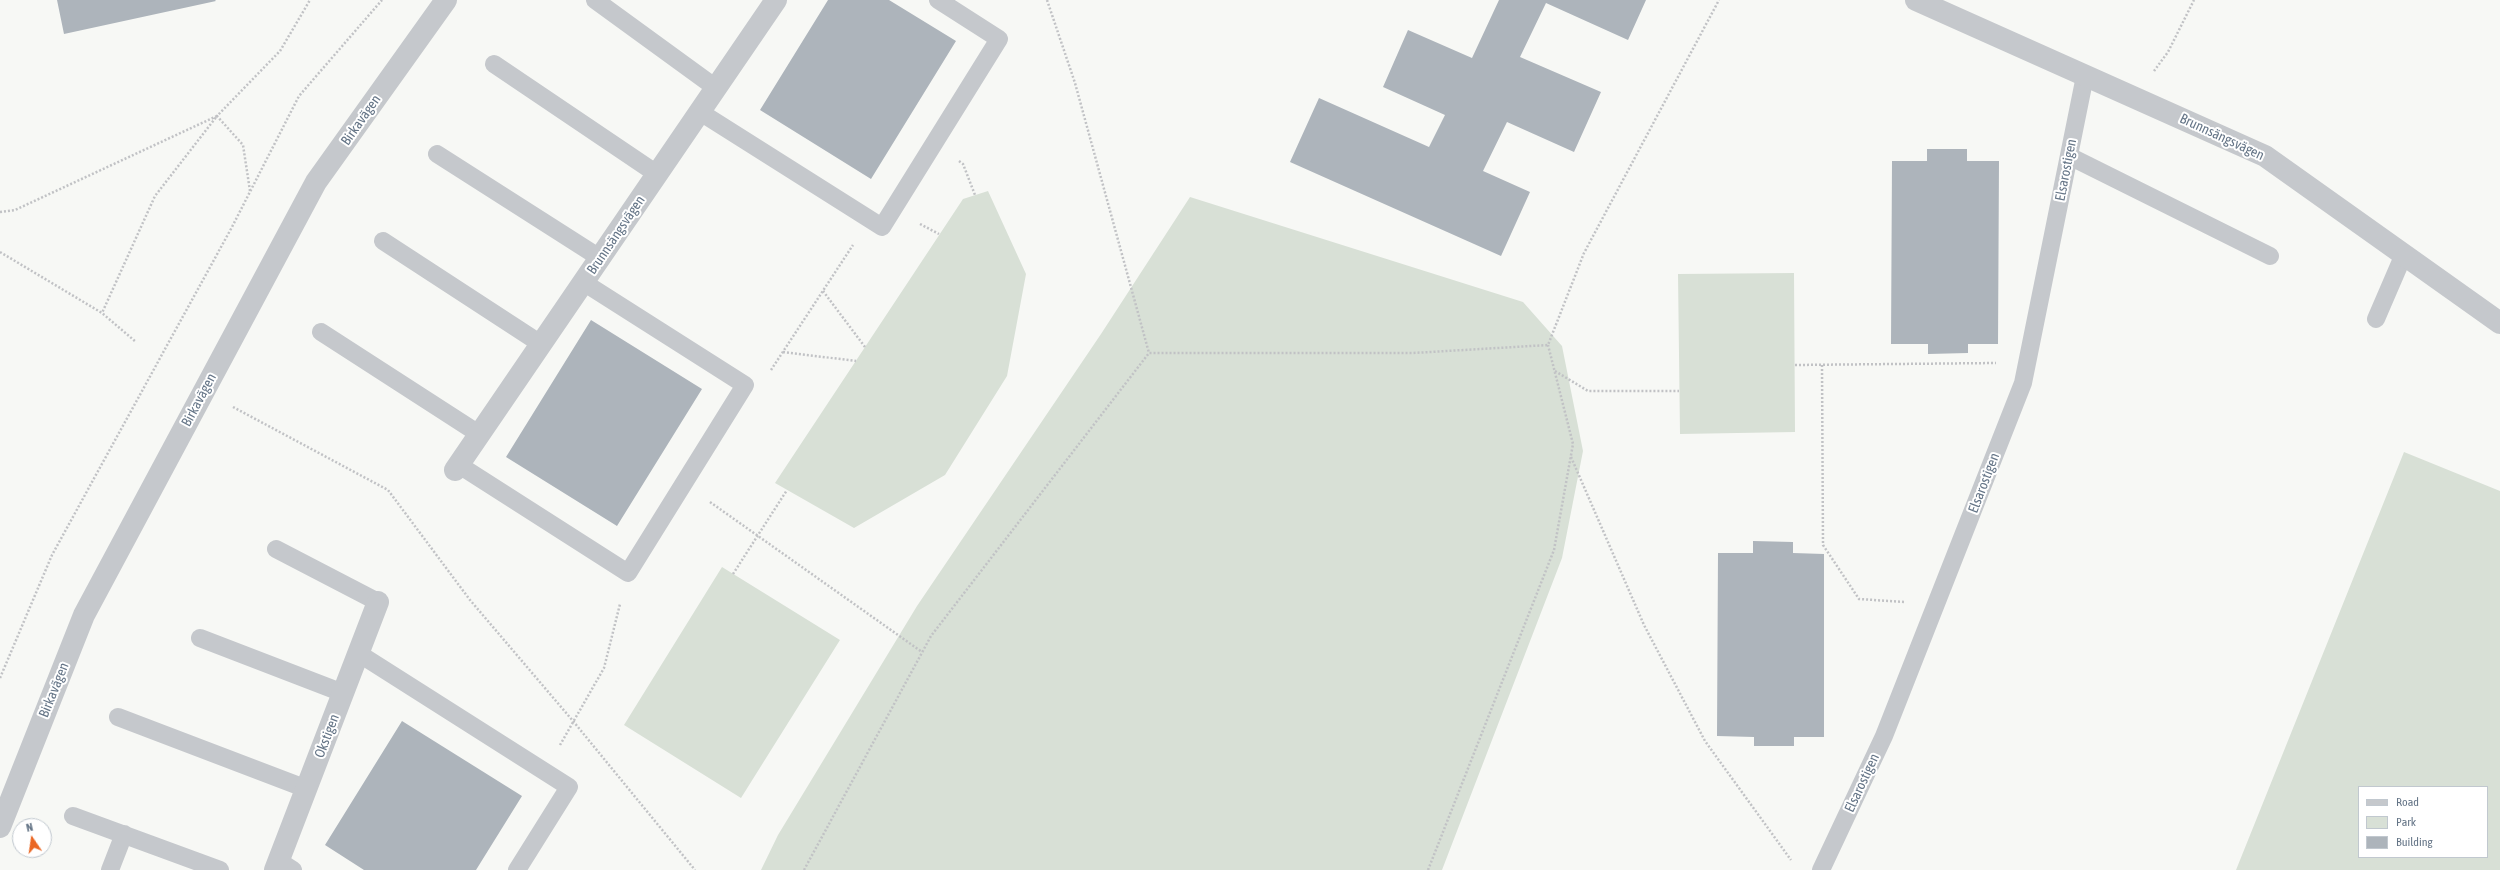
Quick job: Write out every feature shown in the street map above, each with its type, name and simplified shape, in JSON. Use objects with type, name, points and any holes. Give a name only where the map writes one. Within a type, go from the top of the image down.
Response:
[{"type":"street","name":"Birkavägen","points":[[0,826],[84,615],[316,182],[446,0]]},
{"type":"street","name":"Brunnsängsvägen","points":[[457,467],[775,0]]},
{"type":"street","name":"Brunnsängsvägen","points":[[1916,0],[2265,156],[2500,323]]},
{"type":"street","name":"Okstigen","points":[[282,867],[307,789],[378,602]]},
{"type":"lane","points":[[595,0],[716,88]]},
{"type":"lane","points":[[700,112],[882,227],[999,39],[938,0]]},
{"type":"lane","points":[[494,64],[657,174]]},
{"type":"lane","name":"Elsarostigen","points":[[1821,870],[1884,736],[2023,383],[2085,76]]},
{"type":"lane","points":[[437,154],[600,258]]},
{"type":"lane","points":[[2069,156],[2270,256]]},
{"type":"lane","points":[[383,241],[541,344]]},
{"type":"lane","points":[[2376,319],[2404,254]]},
{"type":"lane","points":[[457,467],[628,573],[745,385],[583,282]]},
{"type":"lane","points":[[321,332],[479,434]]},
{"type":"lane","points":[[276,549],[378,602]]},
{"type":"lane","points":[[200,638],[343,693]]},
{"type":"lane","points":[[358,653],[569,787],[517,870]]},
{"type":"lane","points":[[118,718],[307,789]]},
{"type":"lane","points":[[73,816],[220,870]]},
{"type":"lane","points":[[110,870],[124,834]]},
{"type":"path","points":[[102,313],[155,196],[216,116],[280,51],[310,0]]},
{"type":"path","points":[[0,678],[52,555],[250,192],[299,96],[382,0]]},
{"type":"path","points":[[1046,0],[1075,83],[1149,353]]},
{"type":"path","points":[[1428,870],[1554,550],[1573,444],[1548,345],[1584,252],[1719,0]]},
{"type":"path","points":[[2134,97],[2168,52],[2194,0]]},
{"type":"path","points":[[216,116],[243,146],[250,192]]},
{"type":"path","points":[[0,212],[15,210],[216,116]]},
{"type":"path","points":[[745,385],[771,370],[871,220]]},
{"type":"path","points":[[0,252],[102,313],[136,342]]},
{"type":"path","points":[[823,291],[865,347]]},
{"type":"path","points":[[1149,353],[1413,353],[1548,345]]},
{"type":"path","points":[[783,352],[856,360]]},
{"type":"path","points":[[804,870],[931,636],[1149,353]]},
{"type":"path","points":[[1795,365],[2027,362]]},
{"type":"path","points":[[1822,365],[1823,545],[1859,599],[1936,604]]},
{"type":"path","points":[[1555,371],[1588,391],[1680,391]]},
{"type":"path","points":[[229,405],[388,490],[470,600],[573,721],[695,870]]},
{"type":"path","points":[[1570,456],[1644,625],[1705,741],[1794,864]]},
{"type":"path","points":[[683,484],[758,535],[922,652]]},
{"type":"path","points":[[733,574],[787,490]]},
{"type":"path","points":[[546,772],[573,721],[604,668],[628,573]]},
{"type":"green space","points":[[988,191],[1026,274],[1007,376],[945,475],[854,528],[775,483],[963,199]]},
{"type":"green space","points":[[1190,197],[1523,302],[1562,346],[1583,451],[1562,558],[1442,870],[761,870],[778,835],[917,606],[1101,334]]},
{"type":"green space","points":[[1794,273],[1795,432],[1680,434],[1678,274]]},
{"type":"green space","points":[[2404,452],[2500,491],[2500,870],[2236,870]]},
{"type":"green space","points":[[722,567],[840,640],[741,798],[624,725]]},
{"type":"building","points":[[57,0],[215,0],[216,1],[64,34]]},
{"type":"building","points":[[828,0],[889,0],[956,41],[871,179],[760,110]]},
{"type":"building","points":[[1499,0],[1646,0],[1628,40],[1546,3],[1520,57],[1601,92],[1574,152],[1507,122],[1483,171],[1530,192],[1501,256],[1290,162],[1319,98],[1429,147],[1445,115],[1383,87],[1408,30],[1472,58]]},
{"type":"building","points":[[1927,149],[1967,149],[1967,161],[1999,161],[1998,344],[1968,344],[1968,353],[1928,354],[1928,344],[1891,344],[1892,161],[1927,161]]},
{"type":"building","points":[[591,320],[702,389],[617,526],[506,457]]},
{"type":"building","points":[[1753,541],[1793,542],[1793,553],[1824,554],[1824,737],[1794,737],[1794,746],[1754,746],[1754,737],[1717,736],[1718,553],[1753,553]]},
{"type":"building","points":[[402,721],[522,796],[476,870],[364,870],[325,845]]}]
